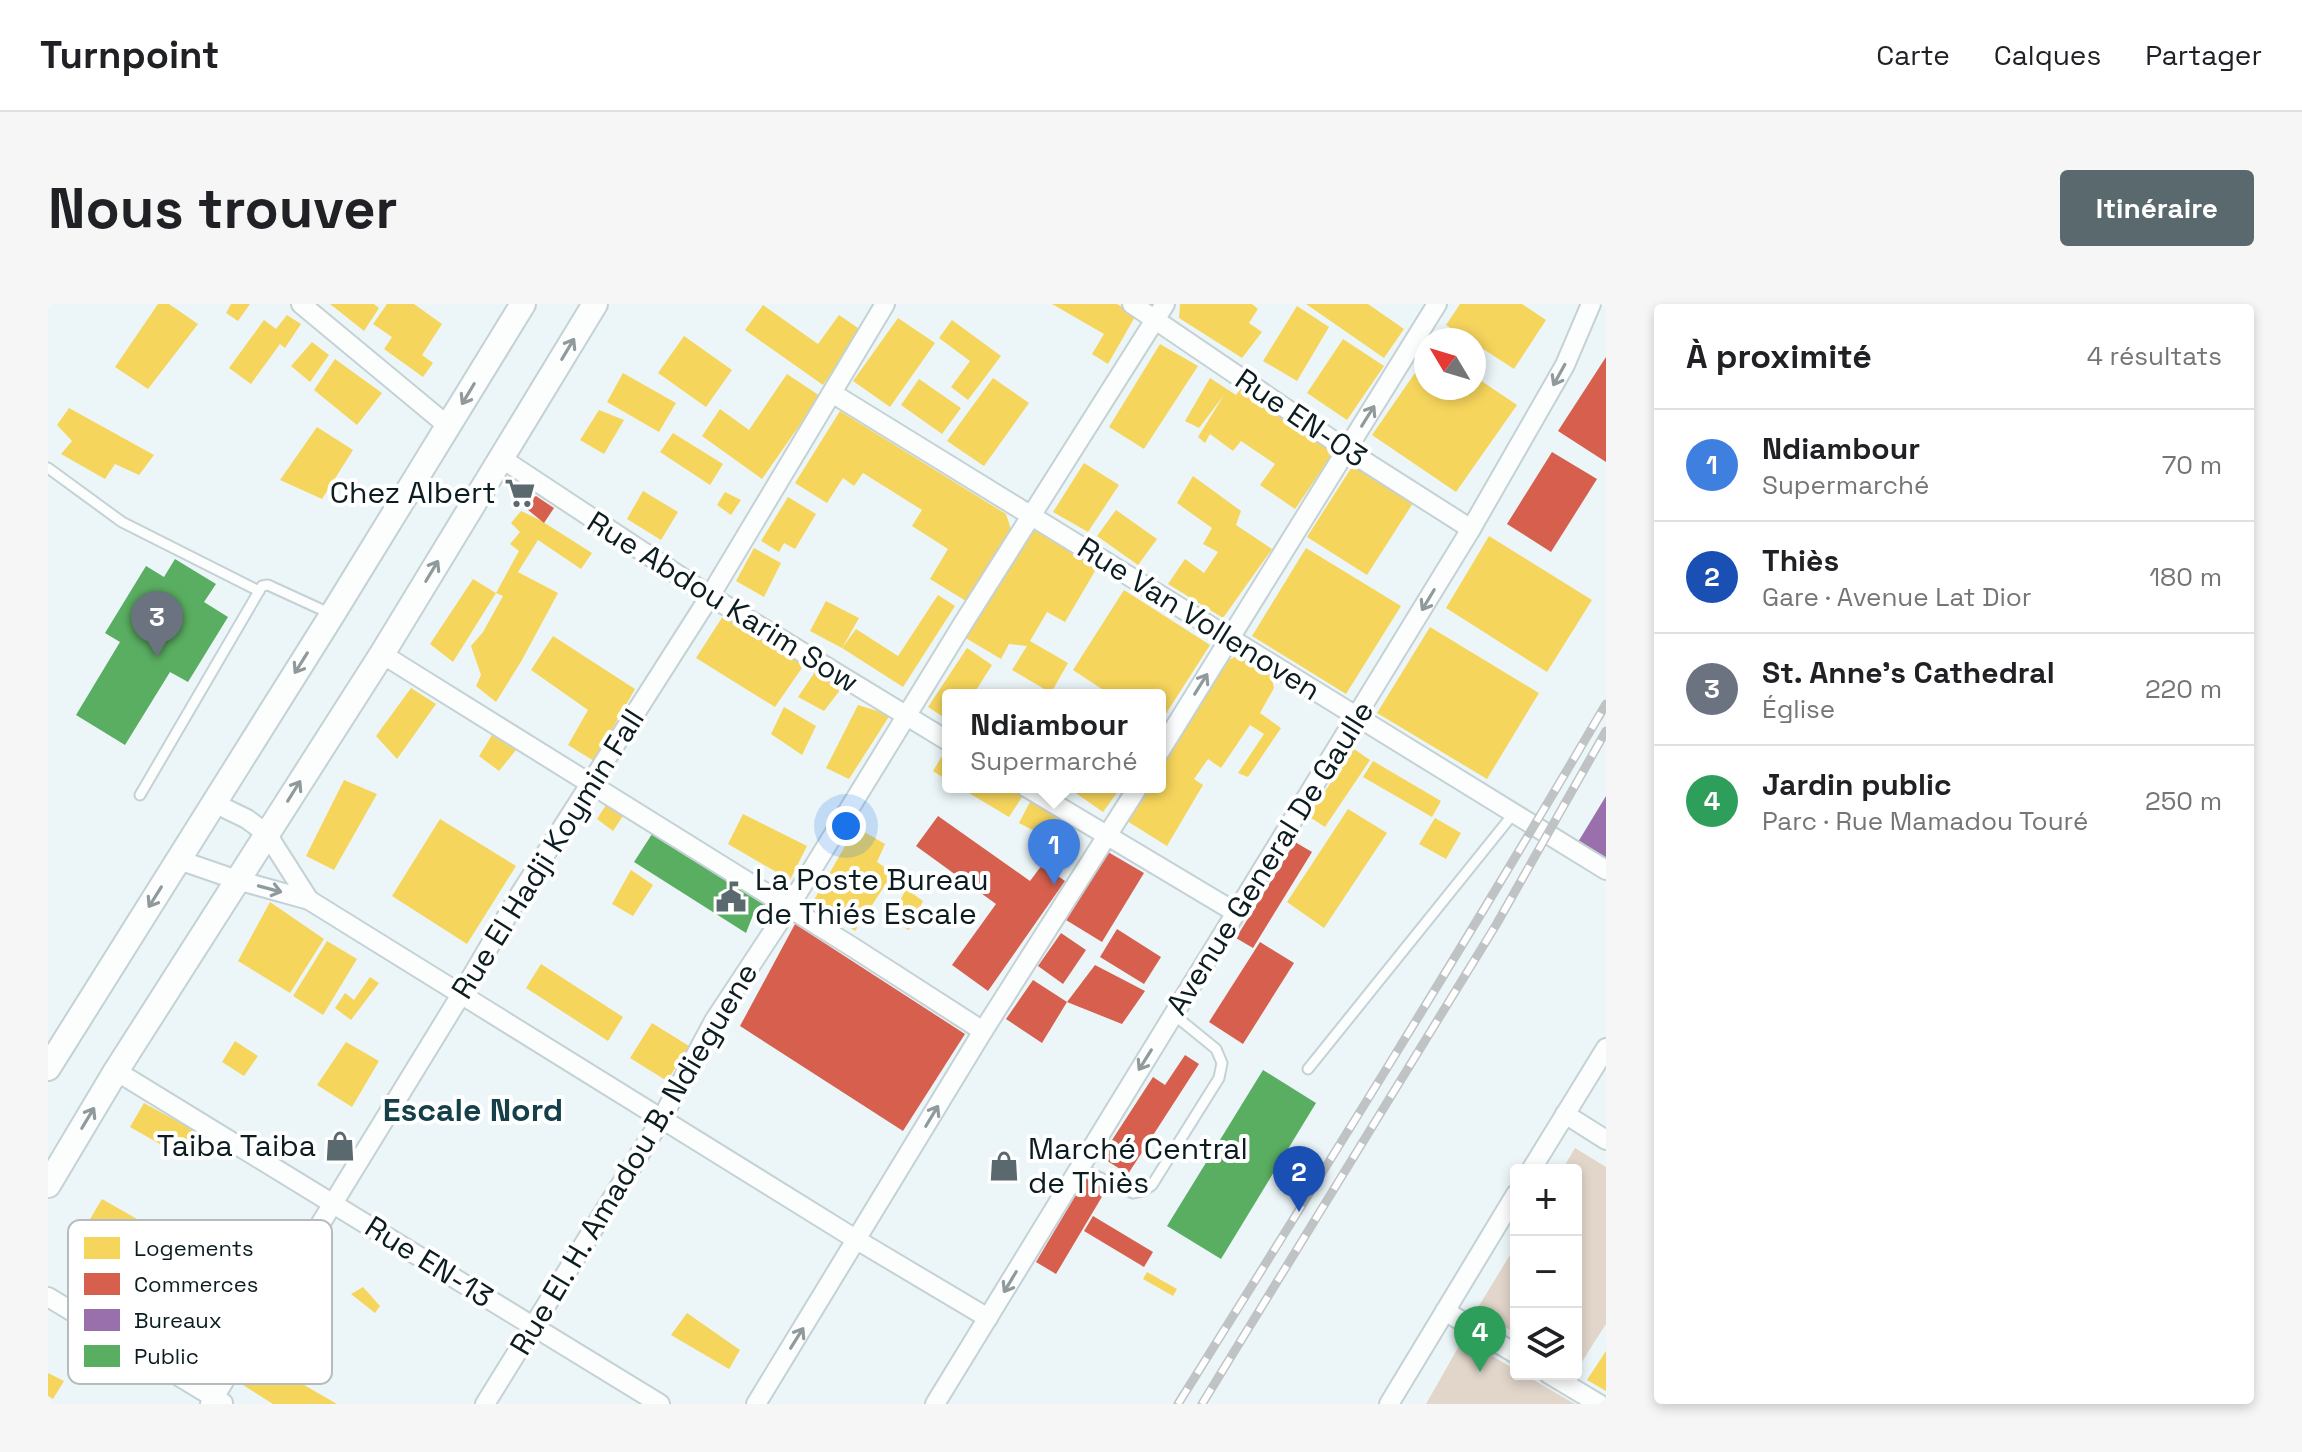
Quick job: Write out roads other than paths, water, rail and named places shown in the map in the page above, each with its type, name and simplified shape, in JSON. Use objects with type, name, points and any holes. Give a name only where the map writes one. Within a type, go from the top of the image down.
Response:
[{"type":"main road","points":[[48,1068],[523,304]]},
{"type":"main road","points":[[48,1185],[116,1071],[382,654],[595,304]]},
{"type":"street","points":[[301,304],[448,426]]},
{"type":"street","name":"Rue El Hadji Koymin Fall","points":[[324,1220],[520,894],[710,596],[885,304]]},
{"type":"street","name":"Rue EN-03","points":[[1132,304],[1160,312],[1347,450],[1471,529]]},
{"type":"street","points":[[1166,741],[1437,304]]},
{"type":"street","name":"Avenue General De Gaulle","points":[[935,1404],[1471,529],[1565,365],[1591,304]]},
{"type":"street","name":"Rue El. H. Amadou B. Ndieguene","points":[[485,1404],[662,1118],[714,1021],[789,907],[1160,312]]},
{"type":"street","name":"Rue Van Vollenoven","points":[[832,393],[1606,870]]},
{"type":"street","name":"Rue Abdou Karim Sow","points":[[501,458],[710,596],[942,737]]},
{"type":"street","points":[[382,654],[983,1031]]},
{"type":"street","points":[[1036,793],[1235,912]]},
{"type":"street","points":[[756,1404],[983,1031],[1134,793]]},
{"type":"street","points":[[214,803],[247,819],[267,834],[309,900]]},
{"type":"street","points":[[179,860],[309,900],[988,1318]]},
{"type":"street","points":[[1535,1164],[1606,1048]]},
{"type":"street","name":"Rue EN-13","points":[[116,1071],[660,1404]]},
{"type":"street","points":[[1565,1114],[1606,1140]]},
{"type":"street","points":[[1389,1404],[1510,1204]]},
{"type":"street","points":[[48,1297],[68,1309]]},
{"type":"street","points":[[1445,1311],[1510,1350]]},
{"type":"street","points":[[1559,1380],[1599,1404]]},
{"type":"street","points":[[188,1384],[217,1402]]},
{"type":"street","name":"Rue El Hadji Koymin Fall","points":[[217,1402],[228,1384]]},
{"type":"lane","points":[[48,468],[122,522],[259,591]]},
{"type":"lane","points":[[140,795],[262,586],[268,585],[332,615]]},
{"type":"lane","points":[[1308,1069],[1514,813]]},
{"type":"lane","points":[[1079,1168],[1133,1193],[1143,1191],[1152,1185],[1219,1078],[1222,1063],[1216,1049],[1173,1014]]},
{"type":"railway","points":[[1178,1404],[1341,1143],[1606,704]]},
{"type":"railway","points":[[1202,1404],[1496,925],[1606,731]]},
{"type":"place","name":"Chez Albert","points":[[520,493]]},
{"type":"place","name":"St. Anne's Cathedral","points":[[157,657]]},
{"type":"place","name":"Ndiambour","points":[[1054,885]]},
{"type":"place","name":"La Poste Bureau de Thiés Escale","points":[[731,897]]},
{"type":"place","name":"Taiba Taiba","points":[[340,1146]]},
{"type":"place","name":"Marché Central de Thiès","points":[[1004,1166]]},
{"type":"place","name":"Thiès","points":[[1299,1212]]},
{"type":"place","name":"Jardin public","points":[[1480,1372]]},
{"type":"district","name":"Escale Nord","points":[[473,1110]]}]
